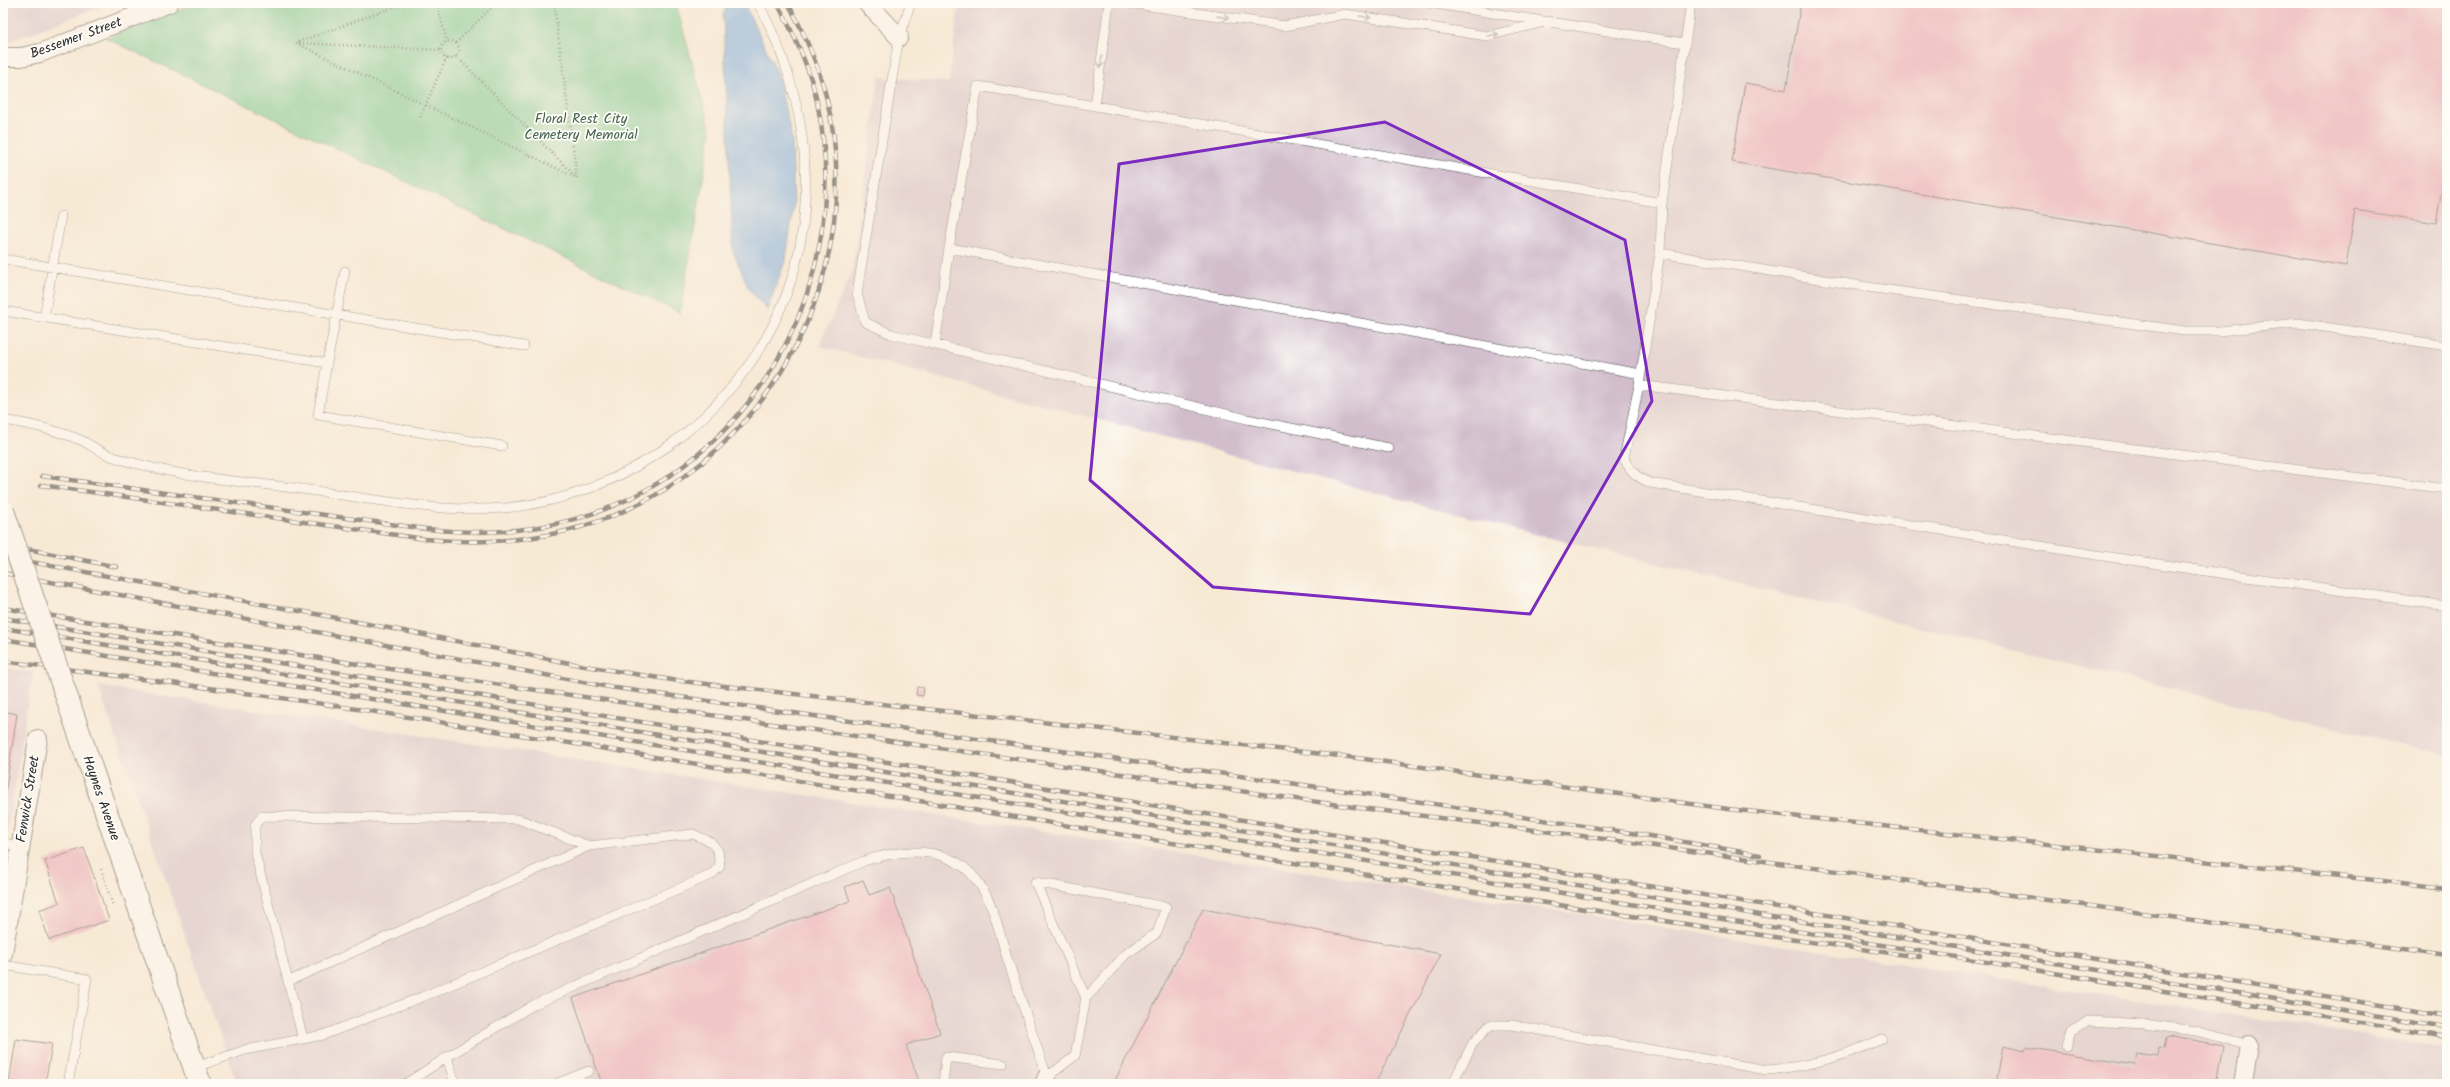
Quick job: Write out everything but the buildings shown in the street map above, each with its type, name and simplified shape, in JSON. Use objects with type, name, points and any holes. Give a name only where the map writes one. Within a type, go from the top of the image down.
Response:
[{"type":"main road","name":"Haynes Avenue","points":[[3,511],[197,1076]]},
{"type":"street","name":"Bessemer Street","points":[[3,57],[21,57],[40,53],[170,3]]},
{"type":"street","points":[[867,3],[899,37]]},
{"type":"street","name":"Fenwick Street","points":[[3,954],[38,739]]},
{"type":"street","points":[[2243,1084],[2249,1045]]},
{"type":"lane","points":[[3,420],[49,428],[81,440],[105,454],[166,471],[442,508],[505,508],[546,501],[588,488],[642,463],[700,422],[739,379],[772,325],[785,297],[795,267],[802,232],[806,196],[801,124],[782,57],[758,3]]},
{"type":"lane","points":[[911,3],[899,37],[858,293],[865,322],[891,334],[1247,419],[1389,448]]},
{"type":"lane","points":[[1095,106],[1109,3]]},
{"type":"lane","points":[[1129,3],[1285,26],[1345,14],[1487,36],[1549,21]]},
{"type":"lane","points":[[1429,3],[1684,43]]},
{"type":"lane","points":[[1691,3],[1662,203],[1660,254],[1641,374],[1624,458],[1628,469],[1636,477],[1650,483],[2096,555],[2447,606]]},
{"type":"lane","points":[[935,344],[949,248],[978,86],[1662,203]]},
{"type":"lane","points":[[44,318],[60,216]]},
{"type":"lane","points":[[949,248],[1641,374]]},
{"type":"lane","points":[[1660,254],[1874,288],[2185,331],[2220,331],[2298,323],[2447,346]]},
{"type":"lane","points":[[3,259],[524,346]]},
{"type":"lane","points":[[345,271],[318,415],[502,446]]},
{"type":"lane","points":[[3,311],[327,363]]},
{"type":"lane","points":[[1639,385],[2447,489]]},
{"type":"lane","points":[[303,1039],[256,853],[255,825],[262,816],[518,818],[588,846]]},
{"type":"lane","points":[[197,1076],[245,1050],[323,1035],[422,997],[711,875],[720,866],[718,851],[711,842],[693,834],[588,846],[288,981]]},
{"type":"lane","points":[[3,843],[21,846]]},
{"type":"lane","points":[[405,1084],[535,1004],[864,861],[887,854],[919,851],[944,856],[961,865],[986,894],[1045,1080],[1075,1056],[1086,998],[1126,954],[1157,933],[1166,907],[1035,882],[1086,998]]},
{"type":"lane","points":[[3,965],[87,979],[68,1084]]},
{"type":"lane","points":[[2066,1046],[2071,1033],[2088,1021],[2144,1024],[2196,1031],[2249,1045]]},
{"type":"lane","points":[[1452,1084],[1473,1043],[1490,1025],[1510,1025],[1767,1070],[1798,1068],[1855,1051],[1882,1039]]},
{"type":"lane","points":[[447,1057],[455,1084]]},
{"type":"lane","points":[[943,1084],[946,1057],[1003,1064]]},
{"type":"lane","points":[[555,1084],[589,1071]]},
{"type":"path","points":[[296,43],[405,3]]},
{"type":"path","points":[[437,3],[447,42],[442,50]]},
{"type":"path","points":[[456,43],[496,3]]},
{"type":"path","points":[[554,3],[577,178]]},
{"type":"path","points":[[447,42],[456,43]]},
{"type":"path","points":[[296,43],[442,50]]},
{"type":"path","points":[[296,43],[577,178]]},
{"type":"path","points":[[456,43],[459,51],[456,56]]},
{"type":"path","points":[[442,50],[447,57]]},
{"type":"path","points":[[456,56],[577,178]]},
{"type":"path","points":[[447,57],[456,56]]},
{"type":"path","points":[[420,117],[424,105],[447,57]]},
{"type":"path","points":[[101,869],[114,906]]},
{"type":"highlighted area","points":[[1385,122],[1625,240],[1652,401],[1530,614],[1213,587],[1090,480],[1119,164]]},
{"type":"shaded area","points":[[3,3],[110,3],[3,44]]},
{"type":"shaded area","points":[[959,3],[2447,3],[2447,755],[1517,530],[819,346],[852,272],[879,77],[949,82]]},
{"type":"shaded area","points":[[3,668],[33,672],[3,857]]},
{"type":"shaded area","points":[[98,686],[2447,1048],[2447,1084],[237,1084]]},
{"type":"green space","name":"Floral Rest City Cemetery Memorial","points":[[198,3],[676,3],[711,132],[680,313],[106,38]]},
{"type":"water","points":[[729,3],[744,3],[777,72],[792,139],[794,205],[786,259],[767,310],[749,289],[733,251],[723,14]]},
{"type":"railway","points":[[42,476],[426,529],[461,532],[495,532],[547,526],[564,522],[630,498],[688,463],[736,417],[775,363],[804,303],[820,238],[825,171],[817,102],[801,51],[777,3]]},
{"type":"railway","points":[[41,485],[445,541],[504,540],[543,536],[581,527],[645,501],[702,463],[750,415],[788,360],[816,298],[832,233],[836,165],[823,84],[810,48],[788,3]]},
{"type":"railway","points":[[3,544],[117,567]]},
{"type":"railway","points":[[3,557],[316,614],[585,666],[672,680],[1357,758],[1728,809],[2447,888]]},
{"type":"railway","points":[[3,573],[609,687],[1367,794],[1638,834],[1760,855]]},
{"type":"railway","points":[[3,608],[370,666],[1353,807],[1582,836],[2447,955]]},
{"type":"railway","points":[[3,618],[2447,1016]]},
{"type":"railway","points":[[3,628],[2447,1027]]},
{"type":"railway","points":[[3,639],[2447,1037]]},
{"type":"railway","points":[[3,661],[370,711],[1532,901],[1920,957]]}]
